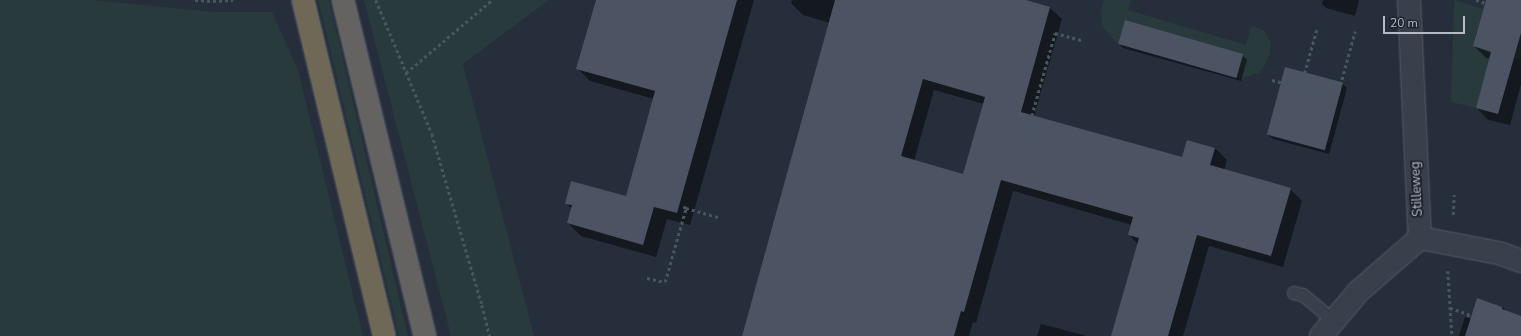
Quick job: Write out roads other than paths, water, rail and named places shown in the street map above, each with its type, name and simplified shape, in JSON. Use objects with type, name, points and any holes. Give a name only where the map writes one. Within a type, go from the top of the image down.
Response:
[{"type":"highway","points":[[303,0],[384,336]]},
{"type":"highway","points":[[343,0],[425,336]]},
{"type":"street","name":"Stilleweg","points":[[1409,0],[1420,238]]},
{"type":"street","points":[[1327,328],[1358,292],[1420,238],[1499,253],[1521,261]]},
{"type":"lane","points":[[1294,293],[1303,295],[1327,328]]}]
